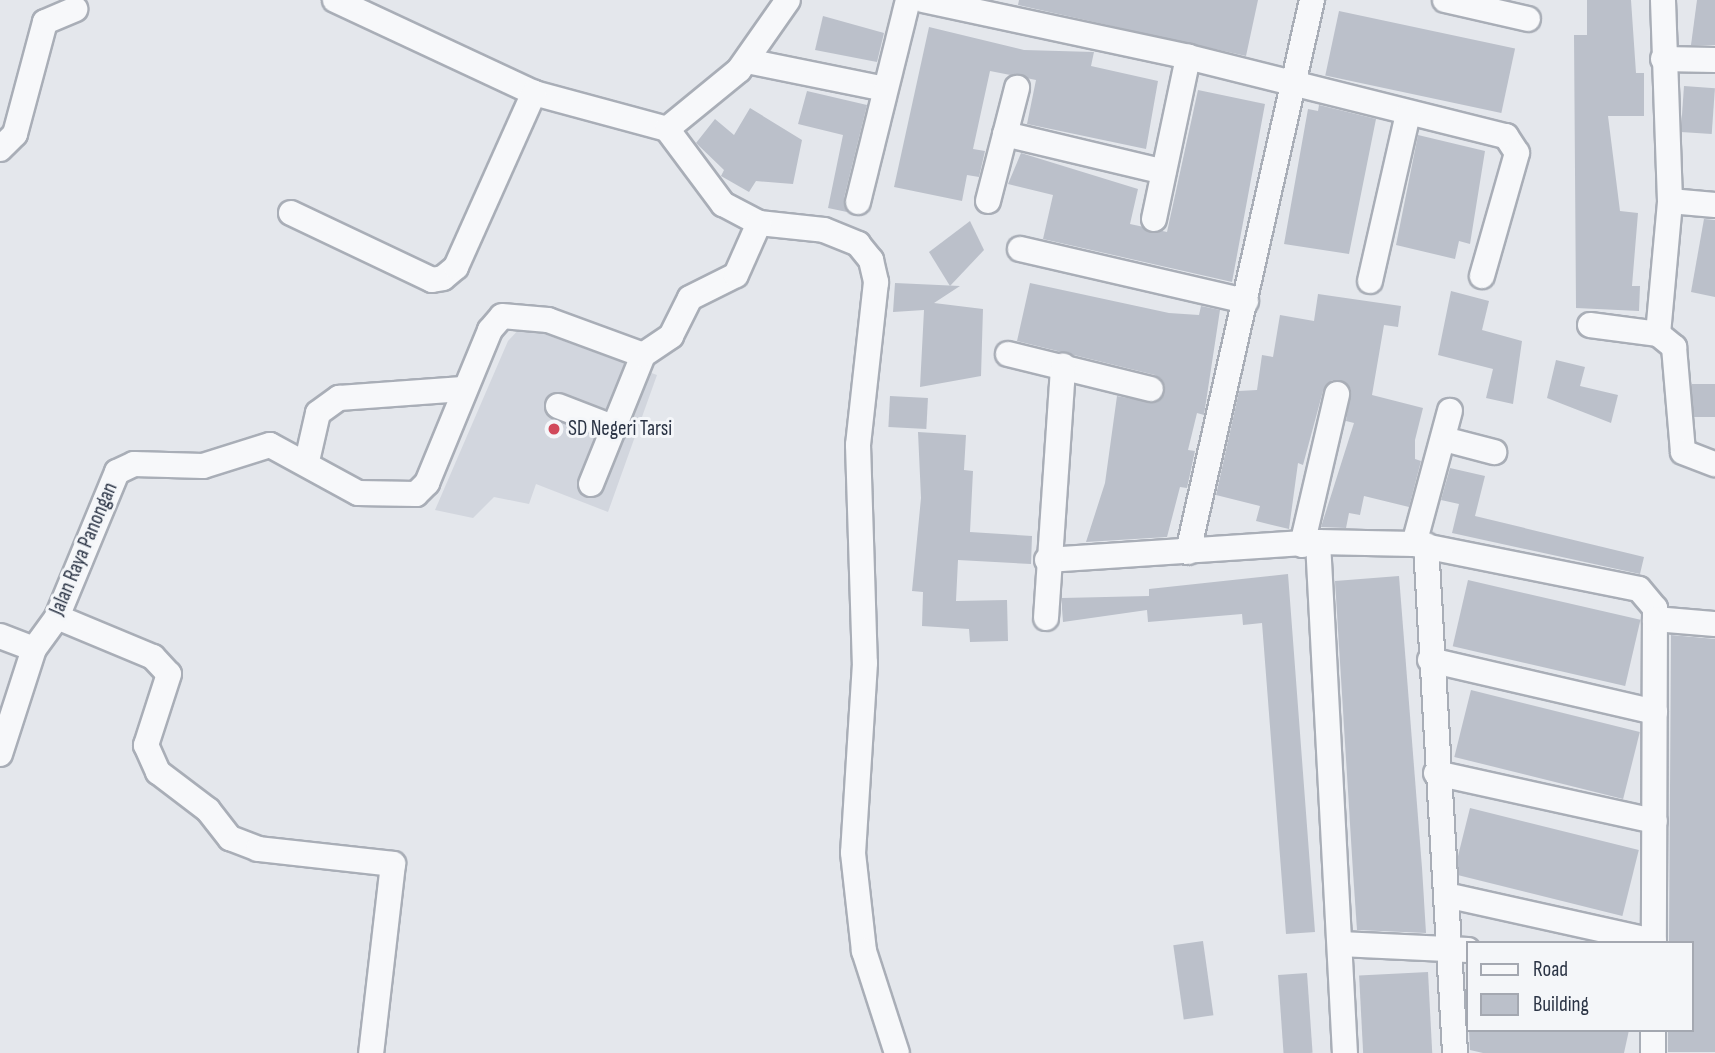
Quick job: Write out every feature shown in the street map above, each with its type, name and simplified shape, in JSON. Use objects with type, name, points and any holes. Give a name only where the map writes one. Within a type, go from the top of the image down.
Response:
[{"type":"street","points":[[335,0],[534,93],[667,129],[723,204],[759,223],[814,227],[858,244],[876,282],[858,445],[865,663],[853,853],[864,951],[897,1053]]},
{"type":"street","points":[[667,129],[747,61],[788,0]]},
{"type":"street","points":[[858,202],[908,0]]},
{"type":"street","points":[[923,0],[1188,57],[1295,86],[1506,136],[1516,146],[1482,276]]},
{"type":"street","points":[[1188,552],[1295,86],[1312,0]]},
{"type":"street","points":[[1445,0],[1528,19]]},
{"type":"street","points":[[1658,334],[1670,201],[1663,0]]},
{"type":"street","points":[[0,149],[15,134],[45,22],[75,9]]},
{"type":"street","points":[[1154,219],[1188,57]]},
{"type":"street","points":[[1663,59],[1715,60]]},
{"type":"street","points":[[747,61],[885,89]]},
{"type":"street","points":[[988,201],[1017,88]]},
{"type":"street","points":[[291,213],[432,280],[443,278],[456,267],[534,93]]},
{"type":"street","points":[[1370,281],[1408,114]]},
{"type":"street","points":[[1005,134],[1164,172]]},
{"type":"street","points":[[1670,201],[1715,205]]},
{"type":"street","points":[[591,484],[615,428],[632,353],[671,336],[690,298],[736,275],[759,223]]},
{"type":"street","points":[[1020,250],[1246,301]]},
{"type":"street","name":"Jalan Raya Panongan","points":[[0,754],[34,649],[57,617],[113,480],[125,467],[203,466],[270,445],[307,461],[358,493],[416,494],[427,483],[463,389],[502,316],[548,320],[632,353]]},
{"type":"street","points":[[1590,326],[1658,334],[1674,347],[1683,452],[1715,464]]},
{"type":"street","points":[[1008,354],[1151,389]]},
{"type":"street","points":[[1046,618],[1046,560],[1063,366]]},
{"type":"street","points":[[307,461],[318,413],[339,398],[463,389]]},
{"type":"street","points":[[1337,394],[1310,543],[1340,944],[1345,1053]]},
{"type":"street","points":[[558,406],[615,428]]},
{"type":"street","points":[[1450,411],[1420,545],[1446,895],[1460,948],[1455,1053]]},
{"type":"street","points":[[1444,439],[1494,452]]},
{"type":"street","points":[[1046,560],[1310,543],[1420,545],[1639,589],[1655,608],[1654,941]]},
{"type":"street","points":[[57,617],[153,657],[169,674],[146,745],[158,772],[208,810],[230,838],[258,849],[393,864],[371,1053]]},
{"type":"street","points":[[1655,619],[1715,624]]},
{"type":"street","points":[[0,636],[34,649]]},
{"type":"street","points":[[1430,660],[1655,712]]},
{"type":"street","points":[[1436,773],[1655,821]]},
{"type":"street","points":[[1446,895],[1650,941]]},
{"type":"street","points":[[1340,944],[1460,948]]},
{"type":"street","points":[[1653,1032],[1653,1053]]},
{"type":"shaded area","name":"SD Negeri Tarsi","points":[[522,326],[657,375],[608,512],[536,484],[529,504],[494,497],[473,518],[435,510],[508,341]]},
{"type":"building","points":[[1019,0],[1258,0],[1246,56],[1018,5]]},
{"type":"building","points":[[1587,0],[1631,0],[1636,73],[1644,73],[1644,116],[1608,116],[1620,211],[1638,213],[1632,286],[1640,286],[1639,311],[1576,308],[1574,35],[1587,35]]},
{"type":"building","points":[[1697,0],[1715,0],[1715,45],[1691,45]]},
{"type":"building","points":[[1339,11],[1515,48],[1501,113],[1325,76]]},
{"type":"building","points":[[823,16],[884,33],[877,62],[815,50]]},
{"type":"building","points":[[929,27],[1024,50],[1094,52],[1091,66],[1158,81],[1146,149],[1027,124],[1036,80],[990,71],[973,149],[985,151],[979,177],[967,175],[962,201],[894,187]]},
{"type":"building","points":[[1684,86],[1715,88],[1712,134],[1681,132]]},
{"type":"building","points":[[1198,90],[1265,104],[1232,282],[1043,239],[1053,195],[1008,184],[1021,153],[1138,189],[1130,224],[1167,232]]},
{"type":"building","points":[[807,91],[867,105],[844,198],[847,212],[828,208],[843,135],[798,124]]},
{"type":"building","points":[[1319,105],[1376,119],[1349,254],[1284,244],[1308,109],[1318,111]]},
{"type":"building","points":[[750,108],[802,140],[793,184],[756,181],[749,192],[721,176],[724,170],[696,143],[715,119],[734,135]]},
{"type":"building","points":[[1418,135],[1485,151],[1470,244],[1459,241],[1455,259],[1396,245]]},
{"type":"building","points":[[1704,219],[1715,220],[1715,297],[1691,292]]},
{"type":"building","points":[[970,221],[984,250],[950,286],[929,252]]},
{"type":"building","points":[[895,283],[960,286],[934,303],[983,309],[981,376],[920,387],[924,310],[893,312]]},
{"type":"building","points":[[1030,283],[1169,313],[1199,315],[1201,306],[1220,310],[1204,415],[1197,413],[1188,450],[1195,451],[1187,488],[1180,487],[1167,537],[1086,542],[1105,483],[1117,396],[1154,403],[1165,386],[1155,375],[1017,341]]},
{"type":"building","points":[[1451,291],[1489,301],[1482,330],[1522,341],[1513,404],[1486,398],[1493,369],[1438,355]]},
{"type":"building","points":[[1318,294],[1401,306],[1398,327],[1384,325],[1372,395],[1423,408],[1415,440],[1415,459],[1421,461],[1409,507],[1364,496],[1360,515],[1349,513],[1346,528],[1321,527],[1354,423],[1346,421],[1351,389],[1332,380],[1323,391],[1303,465],[1298,463],[1289,529],[1256,521],[1260,506],[1216,495],[1239,391],[1257,390],[1262,355],[1273,357],[1280,315],[1314,321]]},
{"type":"building","points":[[1556,360],[1585,367],[1580,386],[1618,395],[1611,423],[1547,398]]},
{"type":"building","points":[[1692,384],[1715,384],[1715,417],[1692,417]]},
{"type":"building","points":[[890,396],[928,398],[926,429],[888,427]]},
{"type":"building","points":[[918,432],[966,435],[964,470],[973,471],[970,532],[1032,536],[1031,564],[958,560],[956,601],[1007,600],[1008,641],[970,642],[969,629],[922,626],[923,592],[912,591],[921,498]]},
{"type":"building","points":[[1450,468],[1485,476],[1475,516],[1644,557],[1640,574],[1452,533],[1459,504],[1441,500]]},
{"type":"building","points":[[1288,574],[1315,932],[1286,934],[1262,623],[1243,625],[1242,614],[1148,622],[1147,610],[1063,622],[1062,598],[1149,596],[1149,589]]},
{"type":"building","points":[[1399,576],[1426,933],[1357,930],[1335,581]]},
{"type":"building","points":[[1468,580],[1640,620],[1625,686],[1453,646]]},
{"type":"building","points":[[1671,635],[1715,639],[1715,1052],[1668,1052],[1668,1032],[1694,1032],[1694,941],[1669,941]]},
{"type":"building","points":[[1471,690],[1640,732],[1623,799],[1454,757]]},
{"type":"building","points":[[1470,808],[1639,850],[1622,916],[1454,874]]},
{"type":"building","points":[[1203,941],[1213,1015],[1184,1019],[1173,945]]},
{"type":"building","points":[[1428,972],[1432,1053],[1363,1053],[1359,976]]},
{"type":"building","points":[[1307,973],[1313,1053],[1284,1053],[1278,975]]},
{"type":"building","points":[[1469,1032],[1629,1032],[1624,1053],[1483,1053],[1470,1050]]},
{"type":"place","name":"SD Negeri Tarsi","points":[[554,429]]}]
